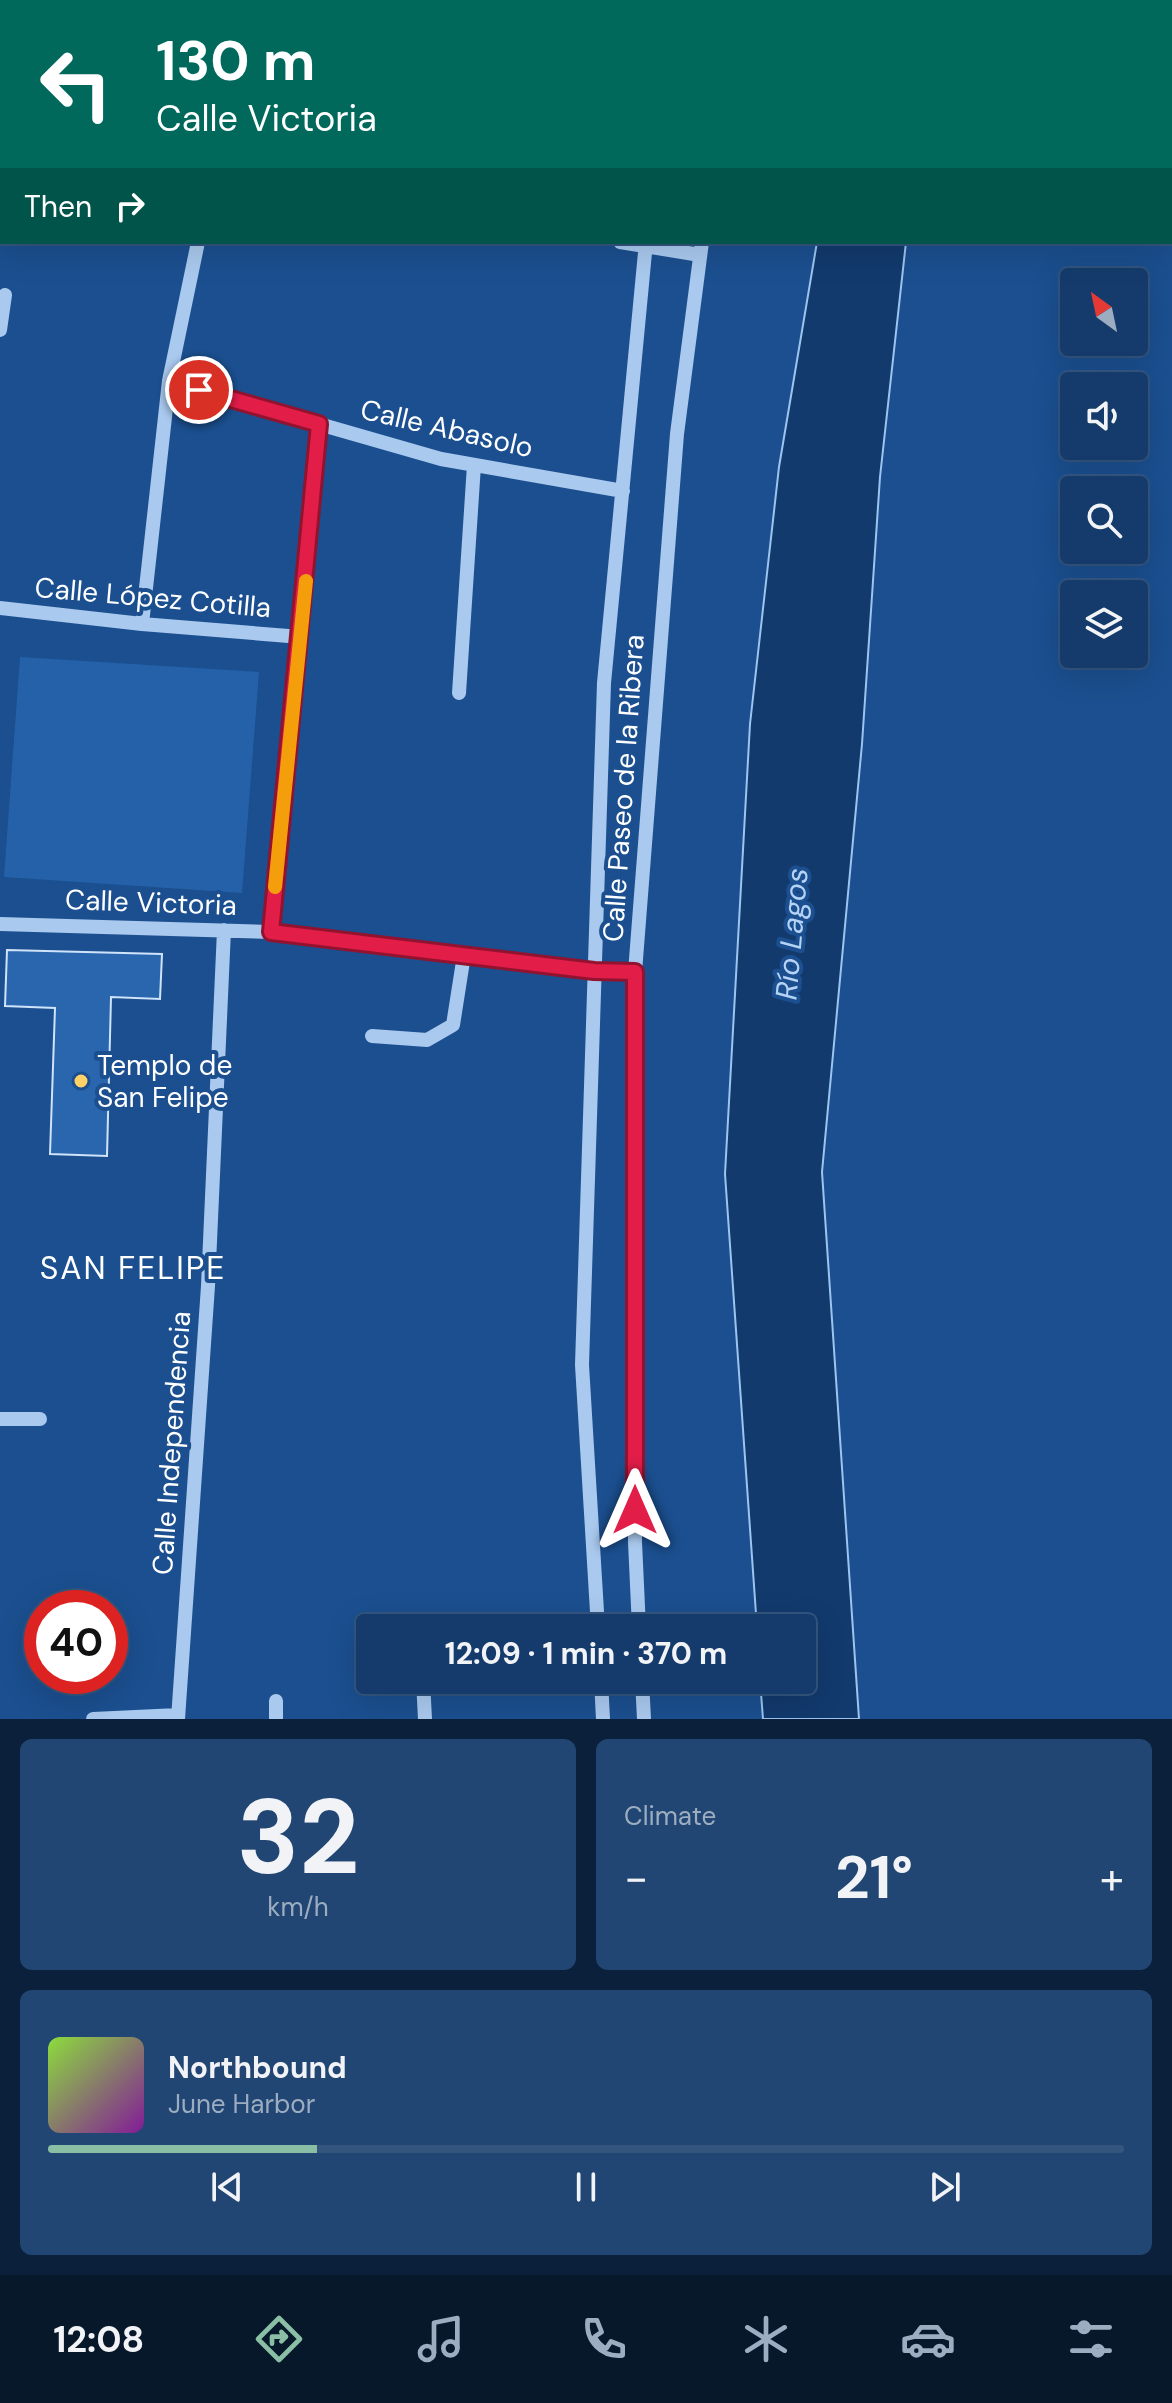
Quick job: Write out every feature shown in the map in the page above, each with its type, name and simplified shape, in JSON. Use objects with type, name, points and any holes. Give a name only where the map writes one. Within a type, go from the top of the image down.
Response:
[{"type":"street","points":[[142,624],[169,381],[198,244]]},
{"type":"street","points":[[645,244],[701,249]]},
{"type":"street","name":"Calle Paseo de la Ribera","points":[[597,1614],[582,1365],[604,683],[645,244]]},
{"type":"street","name":"Calle Paseo de la Ribera","points":[[638,1614],[635,1542],[635,972],[677,434],[701,249]]},
{"type":"street","points":[[0,330],[5,295]]},
{"type":"street","name":"Calle Abasolo","points":[[169,381],[441,459],[623,491]]},
{"type":"street","points":[[271,932],[319,424]]},
{"type":"street","points":[[459,693],[474,465]]},
{"type":"street","name":"Calle López Cotilla","points":[[0,608],[301,637]]},
{"type":"street","name":"Calle Victoria","points":[[0,924],[271,932],[594,971],[635,972]]},
{"type":"street","name":"Calle Independencia","points":[[178,1717],[208,1286],[224,930]]},
{"type":"street","points":[[372,1036],[427,1040],[453,1025],[464,955]]},
{"type":"street","points":[[0,1419],[40,1419]]},
{"type":"street","points":[[424,1694],[425,1719]]},
{"type":"street","points":[[602,1694],[603,1719]]},
{"type":"street","points":[[643,1694],[644,1719]]},
{"type":"street","points":[[276,1701],[276,1719]]},
{"type":"street","points":[[93,1719],[178,1717]]},
{"type":"shaded area","points":[[20,657],[259,672],[242,893],[4,877]]},
{"type":"water","name":"Río Lagos","points":[[817,244],[906,244],[880,477],[862,744],[822,1172],[859,1719],[763,1719],[761,1694],[816,1694],[816,1614],[756,1614],[725,1174],[750,724],[779,467]]},
{"type":"building","name":"Templo de San Felipe","points":[[7,950],[162,954],[160,999],[111,997],[107,1156],[50,1154],[55,1008],[5,1006]]},
{"type":"slow traffic","points":[[275,887],[306,581]]},
{"type":"place","name":"Templo de San Felipe","points":[[81,1081]]},
{"type":"district","name":"SAN FELIPE","points":[[133,1268]]},
{"type":"route","points":[[199,390],[319,424],[271,932],[594,971],[635,972],[635,1510]]}]
